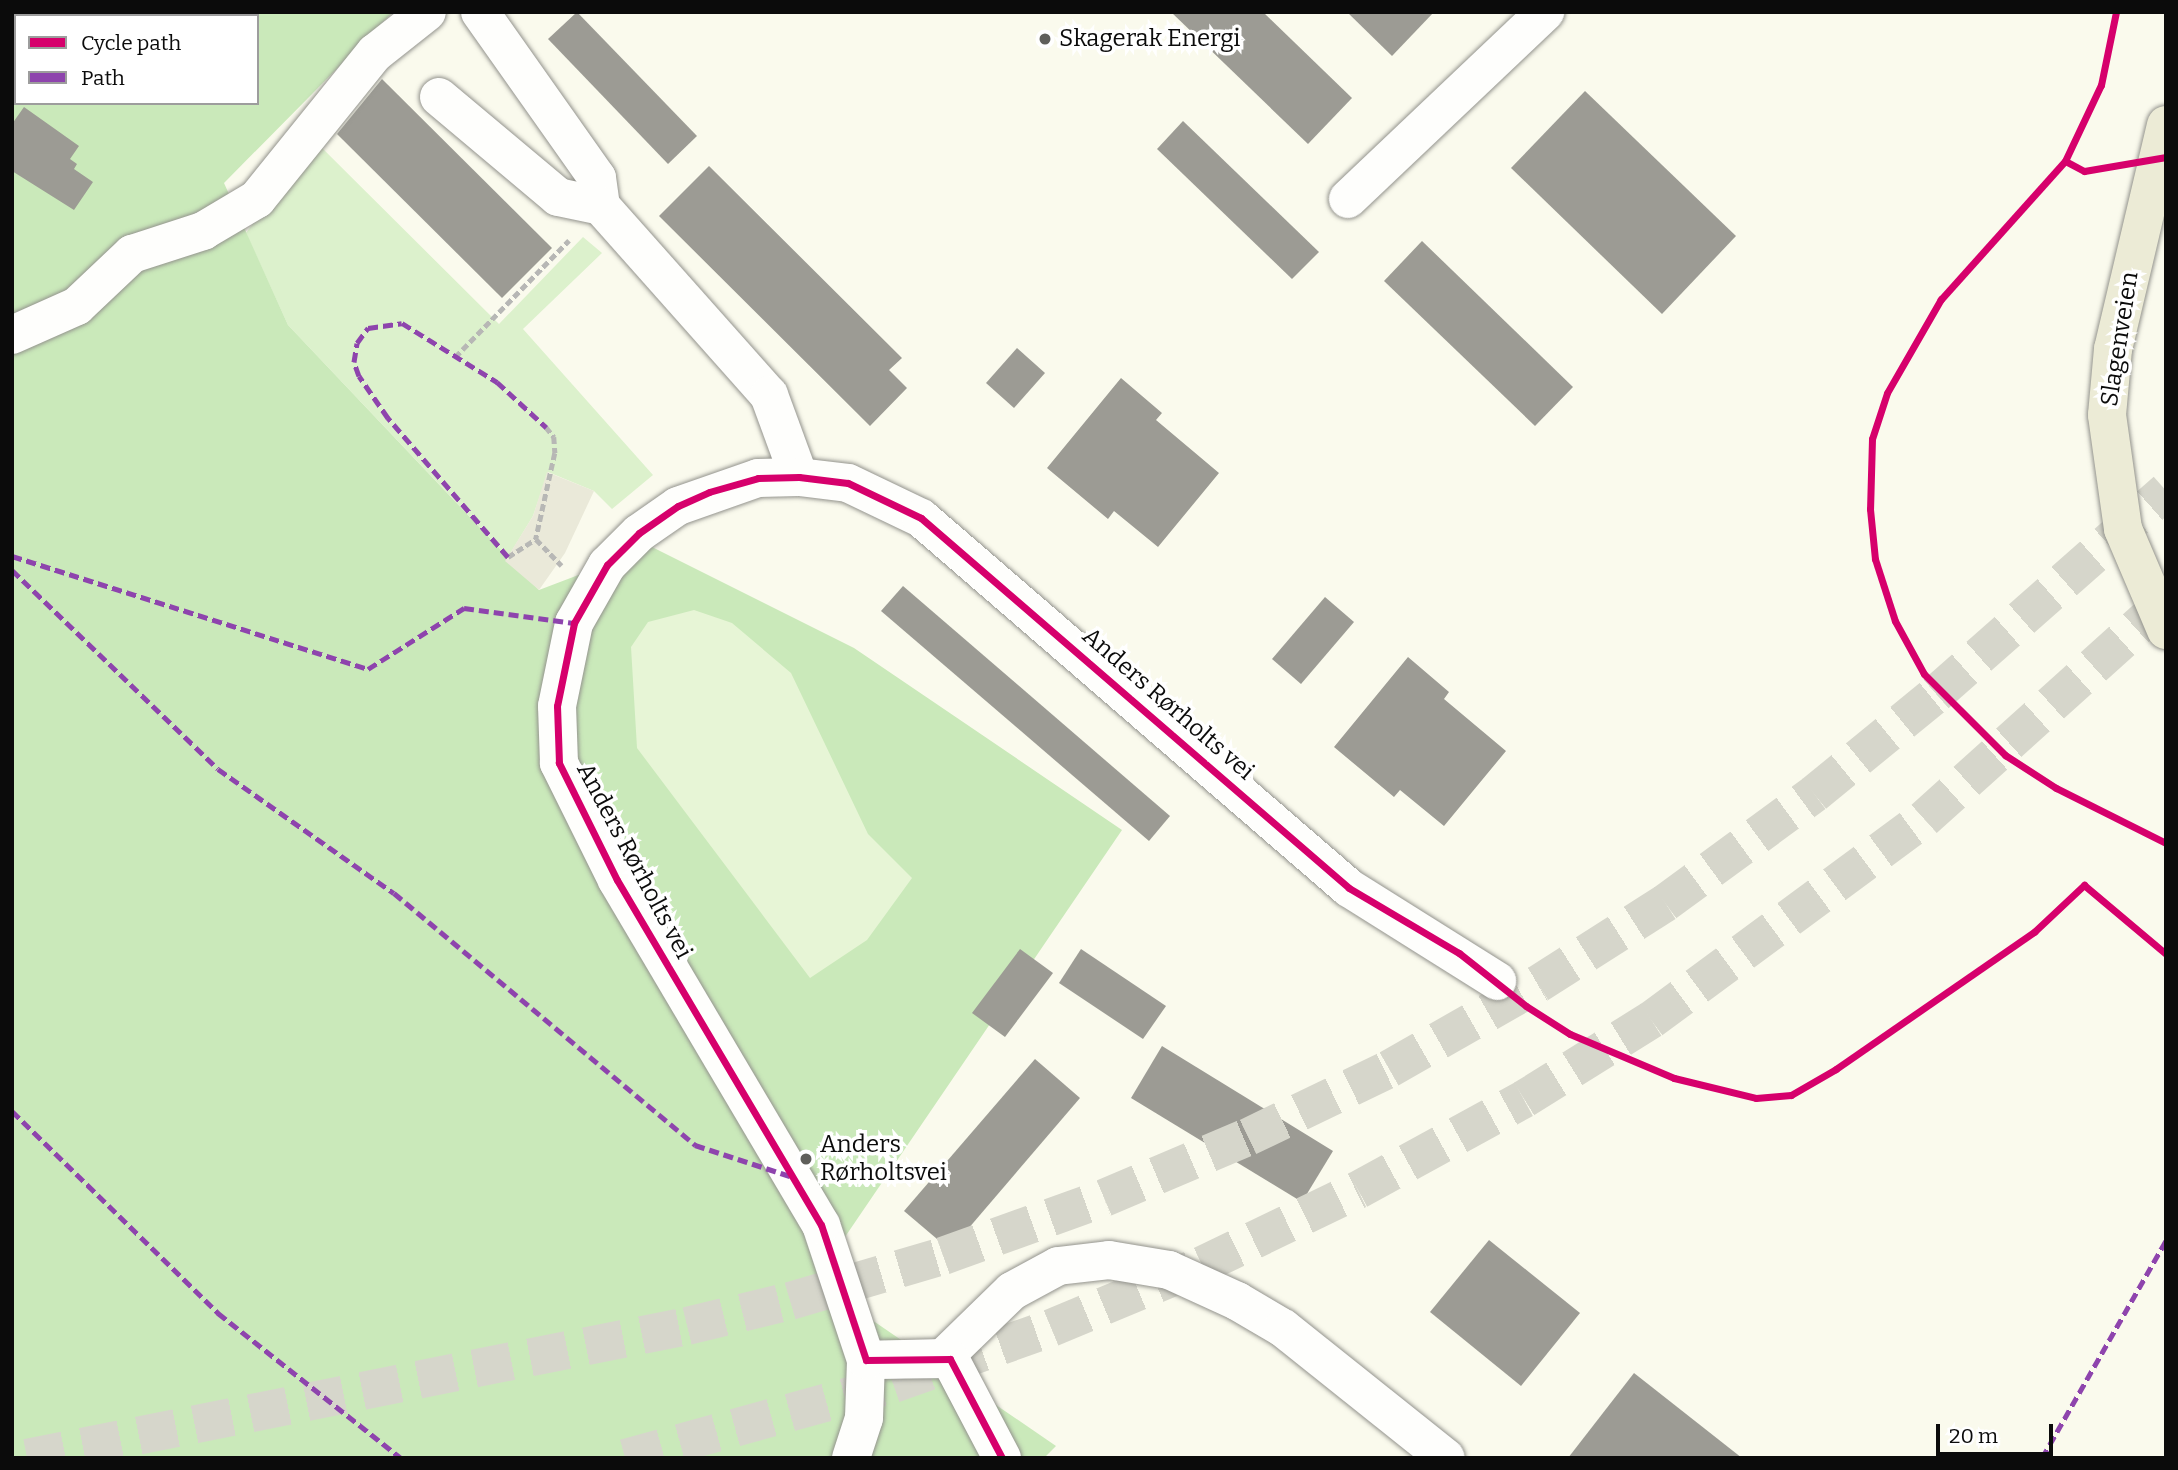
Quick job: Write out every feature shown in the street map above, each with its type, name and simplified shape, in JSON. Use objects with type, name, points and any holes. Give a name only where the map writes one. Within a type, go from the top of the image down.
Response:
[{"type":"main road","name":"Slagenveien","points":[[2166,125],[2113,349],[2107,415],[2123,529],[2138,575],[2166,630]]},
{"type":"street","points":[[12,335],[77,306],[132,254],[203,232],[257,199],[375,53],[426,12]]},
{"type":"street","points":[[480,12],[597,178],[601,206],[769,395],[799,477]]},
{"type":"street","points":[[1348,200],[1545,12]]},
{"type":"street","points":[[439,97],[558,197],[601,206]]},
{"type":"street","name":"Anders Rørholts vei","points":[[866,1360],[821,1225],[617,880],[559,763],[557,706],[574,623],[607,565],[639,533],[678,506],[758,478],[799,477],[848,483],[921,518],[1349,888],[1497,981]]},
{"type":"street","points":[[866,1360],[943,1358],[1012,1291],[1058,1266],[1109,1260],[1169,1270],[1283,1328],[1446,1458]]},
{"type":"street","points":[[866,1360],[950,1359],[1002,1458]]},
{"type":"street","points":[[851,1458],[864,1418],[866,1360]]},
{"type":"path","points":[[455,357],[601,206]]},
{"type":"path","points":[[508,557],[536,539],[555,453],[554,437],[547,427]]},
{"type":"path","points":[[536,539],[570,574]]},
{"type":"green space","points":[[12,12],[393,12],[224,183],[288,325],[539,590],[652,547],[854,648],[1122,830],[815,1281],[1056,1446],[1044,1458],[12,1458]]},
{"type":"green space","points":[[314,140],[499,324],[583,237],[602,253],[523,329],[653,475],[612,509],[594,491],[548,472],[533,516],[508,557],[288,325],[246,233]]},
{"type":"green space","points":[[694,610],[732,623],[791,673],[868,834],[912,878],[867,940],[810,978],[637,748],[631,647],[648,622]]},
{"type":"shaded area","points":[[547,472],[594,491],[565,553],[539,590],[505,561],[533,516]]},
{"type":"building","points":[[577,12],[697,136],[668,164],[548,39]]},
{"type":"building","points":[[1171,12],[1263,12],[1352,98],[1308,144]]},
{"type":"building","points":[[1347,12],[1434,12],[1392,56]]},
{"type":"building","points":[[382,79],[552,248],[502,298],[337,134]]},
{"type":"building","points":[[1585,91],[1736,236],[1662,314],[1511,168]]},
{"type":"building","points":[[24,107],[79,146],[70,159],[77,164],[74,169],[93,182],[74,210],[12,171],[12,124]]},
{"type":"building","points":[[1183,121],[1319,252],[1292,279],[1157,149]]},
{"type":"building","points":[[709,166],[902,358],[889,370],[907,388],[870,426],[659,216]]},
{"type":"building","points":[[1422,241],[1573,387],[1535,426],[1384,281]]},
{"type":"building","points":[[1017,348],[1045,373],[1014,408],[986,383]]},
{"type":"building","points":[[1121,378],[1162,413],[1156,420],[1219,473],[1158,547],[1114,511],[1108,519],[1047,468]]},
{"type":"building","points":[[903,586],[1170,816],[1149,841],[881,611]]},
{"type":"building","points":[[1325,597],[1354,622],[1301,684],[1272,659]]},
{"type":"building","points":[[1408,657],[1449,692],[1444,699],[1506,751],[1444,826],[1400,790],[1394,797],[1334,747]]},
{"type":"building","points":[[1020,949],[1053,973],[1005,1037],[972,1013]]},
{"type":"building","points":[[1081,949],[1166,1006],[1143,1039],[1059,983]]},
{"type":"building","points":[[1162,1046],[1333,1151],[1302,1202],[1131,1098]]},
{"type":"building","points":[[1035,1059],[1080,1098],[950,1250],[904,1211]]},
{"type":"building","points":[[1489,1240],[1580,1313],[1521,1386],[1430,1312]]},
{"type":"building","points":[[1634,1373],[1742,1458],[1568,1458]]},
{"type":"tunnel","points":[[27,1458],[687,1326],[790,1301],[943,1256],[1104,1198],[1248,1137],[1389,1069],[1538,984],[1665,903],[1814,794],[1936,694],[2166,491]]},
{"type":"tunnel","points":[[625,1458],[893,1384],[1051,1328],[1202,1265],[1358,1190],[1524,1099],[1651,1020],[1924,819],[2166,601]]},
{"type":"marked path","points":[[508,557],[388,418],[359,376],[354,362],[357,343],[368,328],[402,323],[497,382],[546,427]]},
{"type":"marked path","points":[[12,556],[368,669],[464,608],[574,623]]},
{"type":"marked path","points":[[12,570],[218,769],[394,893],[695,1145],[793,1177]]},
{"type":"marked path","points":[[12,1111],[218,1313],[401,1458]]},
{"type":"marked path","points":[[2042,1458],[2166,1241]]},
{"type":"cycle path","points":[[2065,161],[2101,85],[2116,12]]},
{"type":"cycle path","points":[[2166,157],[2084,171],[2065,161],[1941,299],[1887,393],[1872,439],[1870,509],[1875,559],[1895,621],[1924,674],[2005,755],[2056,788],[2166,843]]},
{"type":"cycle path","points":[[1002,1458],[950,1359],[866,1360],[821,1225],[617,880],[559,763],[557,706],[574,623],[607,565],[639,533],[678,506],[709,492],[758,478],[799,477],[848,483],[921,518],[1349,888],[1459,953],[1526,1006],[1570,1034],[1674,1078],[1756,1098],[1791,1095],[1836,1069],[2034,932],[2084,885],[2166,954]]},
{"type":"place","name":"Skagerak Energi","points":[[1045,39]]},
{"type":"place","name":"Anders Rørholtsvei","points":[[806,1159]]}]
